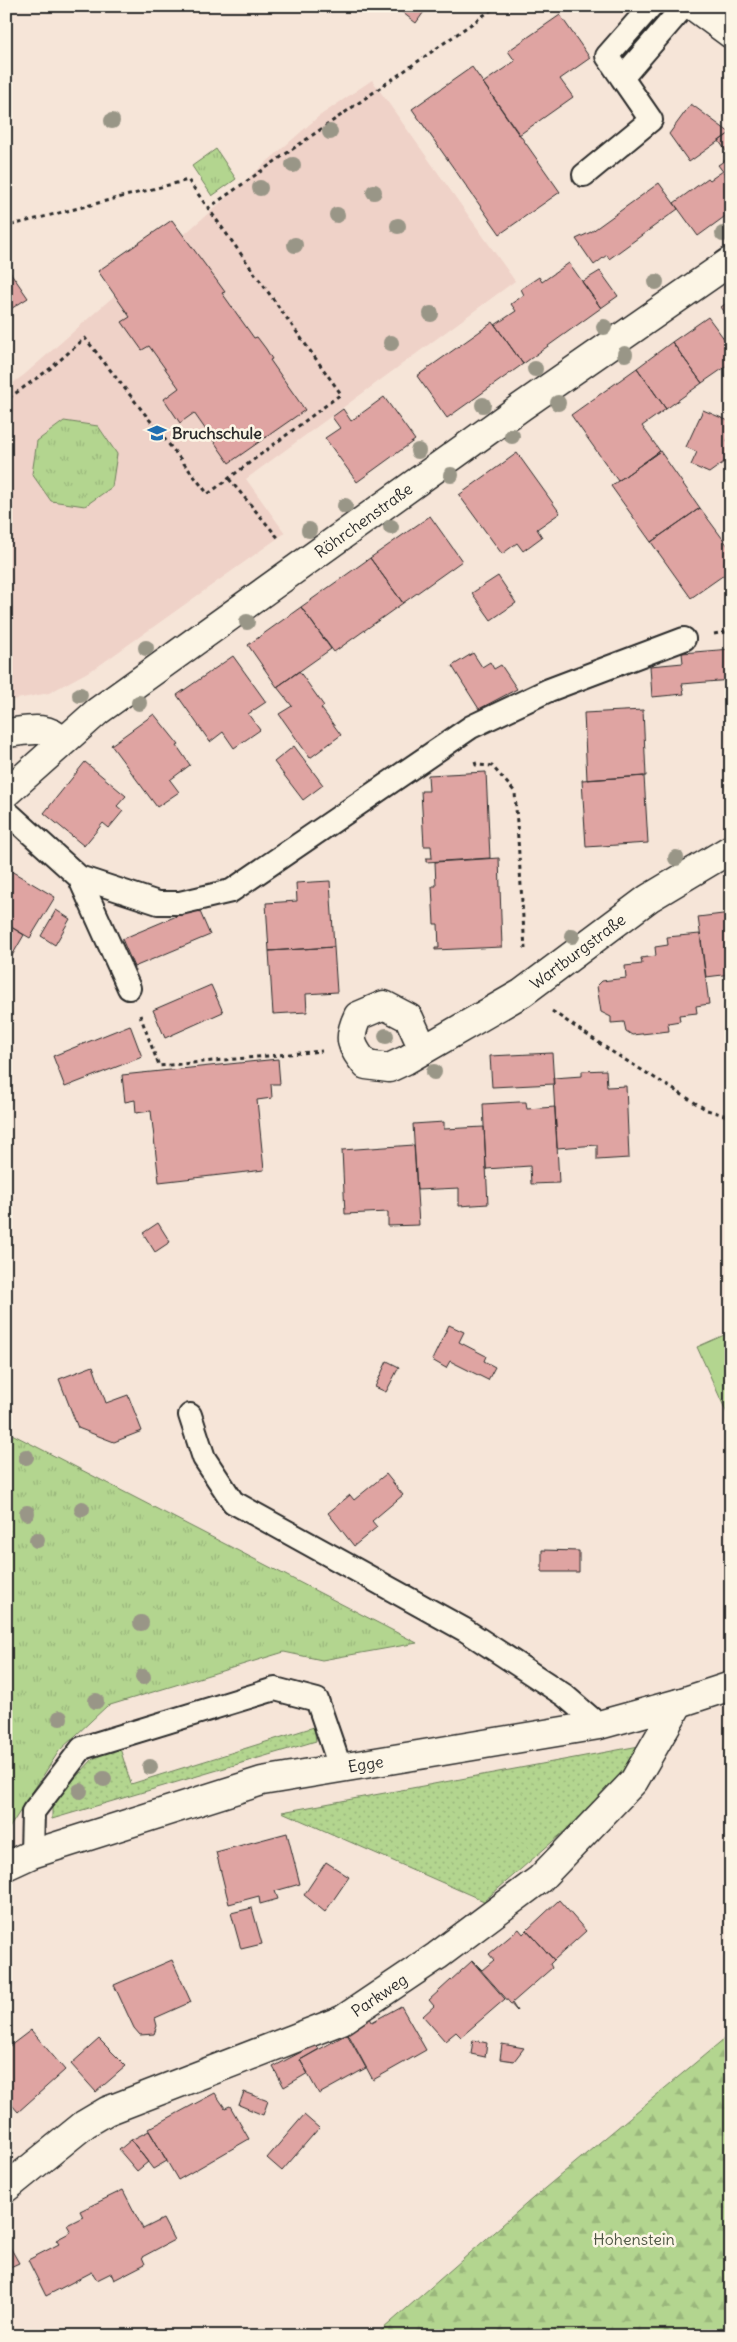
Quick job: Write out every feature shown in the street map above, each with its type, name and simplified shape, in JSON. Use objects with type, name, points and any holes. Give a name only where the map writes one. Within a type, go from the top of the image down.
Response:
[{"type":"street","points":[[693,6],[731,34]]},
{"type":"street","name":"Röhrchenstraße","points":[[6,793],[62,741],[98,711],[521,407],[731,261]]},
{"type":"street","points":[[6,733],[38,729],[54,732],[62,741]]},
{"type":"street","name":"Wartburgstraße","points":[[352,1048],[366,1065],[389,1068],[522,993],[649,898],[731,849]]},
{"type":"street","points":[[352,1048],[351,1031],[358,1016],[384,1005],[409,1018],[423,1049]]},
{"type":"street","name":"Egge","points":[[6,1866],[32,1854],[262,1781],[599,1725],[679,1704],[731,1686]]},
{"type":"street","name":"Parkweg","points":[[6,2188],[86,2124],[107,2111],[342,2020],[437,1956],[540,1879],[634,1781],[679,1704]]},
{"type":"lane","points":[[584,175],[651,120],[607,56],[651,6]]},
{"type":"lane","points":[[622,78],[684,6]]},
{"type":"lane","points":[[79,877],[158,903],[189,901],[231,891],[471,727],[549,690],[684,639]]},
{"type":"lane","points":[[6,811],[79,877],[129,988]]},
{"type":"lane","points":[[190,1416],[204,1458],[233,1502],[465,1630],[564,1696],[599,1725]]},
{"type":"lane","points":[[32,1854],[33,1812],[82,1748],[275,1689],[317,1700],[340,1768]]},
{"type":"path","points":[[207,208],[497,6]]},
{"type":"path","points":[[6,218],[12,224],[188,180],[341,394],[208,494],[85,338],[51,368],[6,400]]},
{"type":"path","points":[[229,479],[279,540],[297,568]]},
{"type":"path","points":[[460,734],[476,765],[492,766],[515,792],[525,951],[543,977]]},
{"type":"path","points":[[129,988],[159,1066],[352,1048]]},
{"type":"path","points":[[552,1011],[614,1053],[707,1110],[731,1117]]},
{"type":"shaded area","name":"Bruchschule","points":[[372,80],[515,281],[246,479],[285,533],[97,667],[49,693],[6,701],[6,388],[24,375],[318,117]]},
{"type":"green space","points":[[216,149],[236,179],[212,196],[192,166]]},
{"type":"green space","points":[[64,421],[98,426],[117,454],[112,487],[85,506],[51,501],[32,474],[37,441]]},
{"type":"green space","points":[[731,1332],[731,1422],[697,1347]]},
{"type":"green space","points":[[6,1431],[417,1643],[322,1660],[284,1652],[107,1706],[59,1751],[6,1833]]},
{"type":"green space","points":[[314,1727],[316,1741],[52,1819],[52,1803],[93,1759],[119,1745],[131,1784]]},
{"type":"green space","points":[[650,1744],[566,1830],[484,1901],[282,1812]]},
{"type":"green space","name":"Hohenstein","points":[[731,2033],[731,2336],[375,2336],[533,2198]]},
{"type":"building","points":[[394,6],[428,6],[416,23]]},
{"type":"building","points":[[560,15],[590,58],[560,79],[573,97],[519,135],[483,83],[515,61],[508,51]]},
{"type":"building","points":[[472,67],[560,192],[500,234],[412,109]]},
{"type":"building","points":[[691,104],[730,133],[689,162],[669,134]]},
{"type":"building","points":[[731,132],[731,182],[718,165],[730,157],[719,141]]},
{"type":"building","points":[[723,171],[731,182],[731,212],[698,236],[674,203],[708,178],[710,180]]},
{"type":"building","points":[[659,183],[678,209],[609,259],[607,255],[594,265],[576,239],[591,232]]},
{"type":"building","points":[[172,220],[225,292],[222,293],[254,338],[257,337],[266,349],[272,359],[270,360],[305,410],[229,463],[194,413],[180,423],[164,399],[179,388],[149,346],[142,350],[122,322],[130,317],[98,271]]},
{"type":"building","points":[[569,263],[601,308],[523,364],[495,325],[516,311],[511,304],[524,295],[521,289],[539,277],[542,282]]},
{"type":"building","points":[[6,266],[28,298],[6,312]]},
{"type":"building","points":[[600,271],[618,296],[601,308],[582,282]]},
{"type":"building","points":[[731,300],[731,321],[721,307]]},
{"type":"building","points":[[708,317],[731,348],[731,363],[702,383],[672,342]]},
{"type":"building","points":[[493,322],[523,364],[447,418],[417,376]]},
{"type":"building","points":[[672,342],[702,383],[666,409],[637,368]]},
{"type":"building","points":[[637,368],[666,409],[642,426],[660,451],[618,481],[571,415]]},
{"type":"building","points":[[384,397],[415,440],[357,482],[325,438],[340,428],[332,417],[343,409],[351,421]]},
{"type":"building","points":[[703,410],[731,422],[731,432],[727,441],[731,442],[731,457],[709,473],[691,465],[697,452],[686,447]]},
{"type":"building","points":[[660,451],[700,508],[651,542],[611,486]]},
{"type":"building","points":[[517,453],[560,513],[537,529],[542,537],[523,551],[517,543],[502,554],[459,495]]},
{"type":"building","points":[[700,508],[731,550],[731,570],[691,598],[651,542]]},
{"type":"building","points":[[430,516],[462,561],[403,603],[370,558]]},
{"type":"building","points":[[370,558],[403,603],[334,652],[301,607]]},
{"type":"building","points":[[498,576],[516,603],[491,620],[472,593]]},
{"type":"building","points":[[301,607],[331,649],[277,687],[248,645]]},
{"type":"building","points":[[731,649],[731,680],[682,684],[684,694],[652,697],[650,666],[683,663],[682,653]]},
{"type":"building","points":[[473,653],[482,667],[490,662],[494,669],[501,665],[517,689],[479,709],[452,666]]},
{"type":"building","points":[[233,656],[266,702],[248,714],[260,730],[234,748],[223,732],[210,742],[177,695]]},
{"type":"building","points":[[299,671],[324,706],[321,708],[341,735],[310,758],[279,714],[292,706],[277,687]]},
{"type":"building","points":[[731,696],[731,726],[726,697]]},
{"type":"building","points":[[643,710],[646,776],[587,780],[584,713]]},
{"type":"building","points":[[154,714],[179,745],[177,746],[190,765],[170,780],[179,792],[157,807],[111,745]]},
{"type":"building","points":[[294,746],[323,785],[303,800],[274,762]]},
{"type":"building","points":[[85,762],[126,796],[117,806],[123,811],[109,828],[103,823],[84,846],[44,813]]},
{"type":"building","points":[[486,772],[490,858],[426,862],[426,858],[432,858],[431,846],[424,846],[421,791],[429,791],[428,775]]},
{"type":"building","points":[[644,776],[648,843],[586,847],[582,780]]},
{"type":"building","points":[[499,858],[502,947],[435,950],[435,948],[439,948],[438,924],[434,924],[432,886],[436,886],[435,862]]},
{"type":"building","points":[[6,868],[55,897],[30,938],[6,924]]},
{"type":"building","points":[[330,881],[334,947],[269,951],[266,903],[297,901],[296,883]]},
{"type":"building","points":[[198,907],[210,935],[134,967],[122,939]]},
{"type":"building","points":[[56,910],[70,919],[55,945],[41,936]]},
{"type":"building","points":[[731,913],[731,974],[706,977],[698,917]]},
{"type":"building","points":[[6,924],[24,935],[6,966]]},
{"type":"building","points":[[700,934],[709,1004],[696,1006],[697,1013],[679,1015],[680,1021],[668,1023],[669,1031],[632,1035],[626,1031],[624,1022],[611,1023],[611,1017],[601,1012],[597,986],[602,981],[626,978],[625,966],[642,964],[641,958],[656,956],[655,947],[668,945],[667,937]]},
{"type":"building","points":[[334,947],[337,992],[306,994],[307,1012],[273,1014],[269,951]]},
{"type":"building","points":[[211,985],[223,1012],[165,1038],[153,1010]]},
{"type":"building","points":[[130,1025],[142,1057],[65,1087],[53,1056]]},
{"type":"building","points":[[552,1053],[554,1084],[492,1087],[490,1056]]},
{"type":"building","points":[[278,1059],[280,1084],[271,1084],[272,1098],[257,1100],[264,1170],[159,1182],[151,1111],[136,1113],[135,1100],[125,1102],[122,1075]]},
{"type":"building","points":[[606,1070],[607,1087],[626,1086],[629,1158],[597,1160],[597,1145],[557,1148],[553,1078],[582,1076],[582,1071]]},
{"type":"building","points":[[526,1102],[527,1109],[555,1107],[559,1183],[531,1184],[530,1166],[486,1169],[483,1104]]},
{"type":"building","points":[[444,1122],[444,1129],[484,1127],[488,1204],[459,1206],[459,1188],[417,1190],[413,1124]]},
{"type":"building","points":[[414,1145],[419,1225],[388,1226],[388,1212],[345,1214],[342,1150]]},
{"type":"building","points":[[158,1223],[170,1242],[155,1252],[143,1233]]},
{"type":"building","points":[[449,1325],[464,1332],[459,1342],[486,1356],[484,1361],[495,1367],[488,1380],[450,1361],[446,1368],[432,1360]]},
{"type":"building","points":[[387,1361],[399,1367],[386,1392],[375,1387]]},
{"type":"building","points":[[93,1366],[106,1403],[128,1395],[142,1431],[114,1442],[78,1428],[59,1379]]},
{"type":"building","points":[[386,1474],[403,1495],[372,1521],[377,1527],[354,1546],[328,1513],[350,1495],[354,1500]]},
{"type":"building","points":[[542,1550],[579,1551],[579,1572],[542,1572]]},
{"type":"building","points":[[287,1833],[300,1884],[275,1891],[278,1899],[260,1904],[259,1896],[229,1904],[216,1852]]},
{"type":"building","points":[[326,1862],[349,1877],[325,1912],[304,1895]]},
{"type":"building","points":[[559,1900],[586,1931],[554,1960],[527,1930]]},
{"type":"building","points":[[252,1908],[262,1944],[241,1949],[231,1913]]},
{"type":"building","points":[[519,1929],[523,1934],[527,1930],[554,1960],[550,1964],[552,1968],[512,2003],[517,2011],[472,1960],[482,1970],[494,1960],[489,1954]]},
{"type":"building","points":[[172,1960],[191,2002],[155,2018],[157,2026],[154,2034],[140,2035],[134,2028],[114,1985]]},
{"type":"building","points":[[472,1961],[505,1999],[461,2037],[456,2032],[445,2041],[423,2016],[434,2006],[429,2000]]},
{"type":"building","points":[[401,2006],[426,2050],[373,2080],[345,2028],[369,2016],[372,2022]]},
{"type":"building","points":[[31,2030],[65,2070],[18,2112],[6,2098],[6,2049]]},
{"type":"building","points":[[347,2034],[366,2068],[319,2094],[300,2060]]},
{"type":"building","points":[[99,2039],[126,2066],[96,2092],[71,2064]]},
{"type":"building","points":[[473,2040],[487,2043],[485,2057],[471,2054]]},
{"type":"building","points":[[316,2044],[319,2049],[300,2060],[308,2073],[284,2087],[273,2067]]},
{"type":"building","points":[[502,2044],[524,2048],[514,2061],[500,2059]]},
{"type":"building","points":[[244,2092],[268,2101],[263,2115],[239,2105]]},
{"type":"building","points":[[215,2093],[225,2108],[230,2106],[249,2139],[178,2180],[148,2129]]},
{"type":"building","points":[[304,2115],[319,2128],[282,2171],[267,2158]]},
{"type":"building","points":[[149,2131],[167,2161],[153,2169],[131,2140]]},
{"type":"building","points":[[131,2140],[148,2162],[137,2171],[119,2150]]},
{"type":"building","points":[[123,2190],[143,2229],[163,2219],[174,2240],[142,2257],[145,2264],[114,2280],[111,2273],[97,2280],[92,2272],[46,2296],[28,2260],[59,2244],[56,2240],[71,2232],[67,2225],[83,2217],[80,2211]]},
{"type":"building","points":[[6,2240],[19,2263],[6,2269]]},
{"type":"place","name":"Bruchschule","points":[[157,433]]}]
